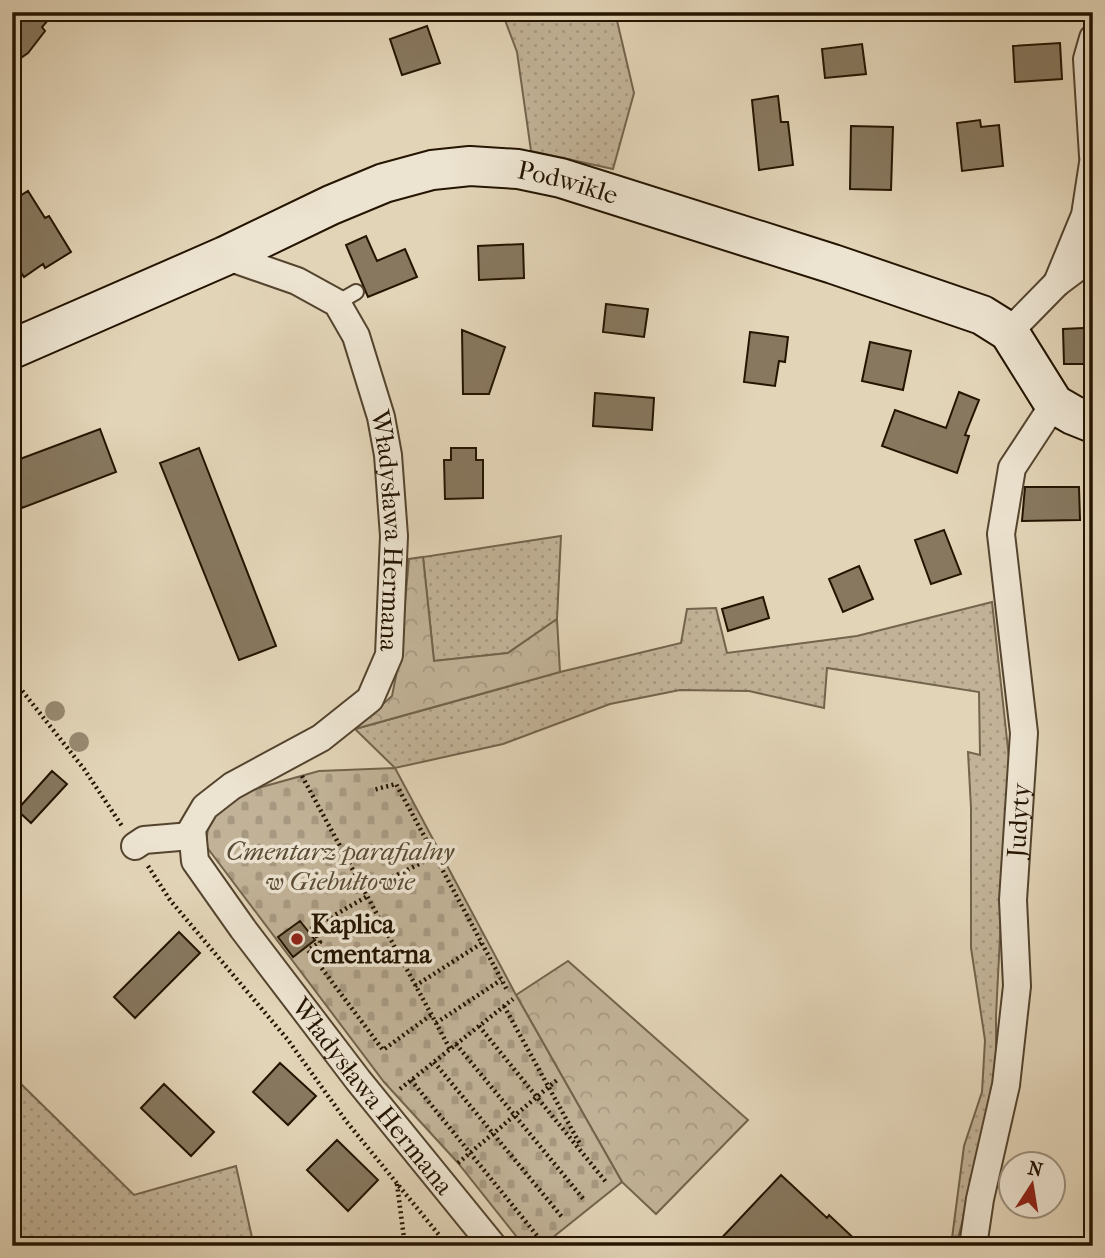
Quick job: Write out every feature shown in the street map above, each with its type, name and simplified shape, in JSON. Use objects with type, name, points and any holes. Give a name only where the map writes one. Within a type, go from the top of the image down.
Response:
[{"type":"street","points":[[1093,38],[1087,59],[1093,156]]},
{"type":"street","points":[[1057,283],[1085,215],[1093,163]]},
{"type":"street","name":"Podwikle","points":[[12,349],[384,183],[432,170],[470,166],[519,169],[561,178],[833,264],[982,315],[1009,332],[1054,404]]},
{"type":"street","name":"Władysława Hermana","points":[[225,256],[346,297],[381,417],[388,455],[394,536],[388,655],[370,699],[321,738],[232,786],[205,807],[191,836],[195,861],[358,1080],[493,1246]]},
{"type":"street","points":[[1009,332],[1057,283],[1093,256]]},
{"type":"street","points":[[1054,404],[1093,423]]},
{"type":"street","name":"Judyty","points":[[973,1246],[980,1199],[1006,1085],[1017,986],[1013,900],[1024,733],[1001,534],[1012,468],[1054,404]]},
{"type":"street","points":[[135,846],[144,840],[191,836]]},
{"type":"path","points":[[12,678],[84,769],[170,900],[288,1040],[346,1121],[448,1246]]},
{"type":"path","points":[[291,754],[450,1049]]},
{"type":"path","points":[[373,790],[396,784],[506,990]]},
{"type":"path","points":[[431,1015],[383,1050],[308,950],[320,942],[312,928],[435,856]]},
{"type":"path","points":[[415,986],[482,943]]},
{"type":"path","points":[[436,1023],[501,981]]},
{"type":"path","points":[[400,1089],[513,999]]},
{"type":"path","points":[[504,1006],[586,1155]]},
{"type":"path","points":[[479,1026],[606,1182]]},
{"type":"path","points":[[456,1044],[585,1201]]},
{"type":"path","points":[[434,1062],[562,1217]]},
{"type":"path","points":[[411,1080],[539,1238]]},
{"type":"path","points":[[458,1163],[557,1080]]},
{"type":"path","points":[[397,1182],[405,1246]]},
{"type":"green space","points":[[502,12],[615,12],[634,93],[613,169],[531,151],[517,52]]},
{"type":"green space","points":[[561,536],[557,619],[508,653],[434,661],[423,557]]},
{"type":"green space","points":[[423,557],[434,661],[508,653],[557,619],[560,672],[355,729],[392,696],[400,656],[409,559]]},
{"type":"green space","points":[[992,602],[1009,758],[996,1016],[996,1091],[956,1246],[951,1246],[964,1146],[982,1092],[985,1040],[971,948],[971,808],[968,752],[980,755],[979,692],[827,668],[824,708],[749,691],[680,690],[610,704],[503,744],[395,768],[355,729],[560,672],[681,643],[687,609],[716,608],[727,653],[857,636]]},
{"type":"green space","name":"Cmentarz parafialny w Giebułtowie","points":[[395,768],[516,995],[622,1182],[542,1246],[524,1246],[458,1163],[384,1082],[206,846],[209,817],[251,790],[319,771]]},
{"type":"green space","points":[[568,961],[748,1120],[656,1214],[622,1182],[516,995]]},
{"type":"green space","points":[[18,1081],[134,1195],[236,1166],[253,1242],[249,1246],[12,1246],[12,1086]]},
{"type":"building","points":[[12,12],[55,12],[42,27],[45,31],[28,53],[12,64]]},
{"type":"building","points":[[427,26],[440,63],[402,75],[390,39]]},
{"type":"building","points":[[1060,43],[1062,79],[1015,82],[1013,46]]},
{"type":"building","points":[[862,44],[866,74],[825,78],[822,49]]},
{"type":"building","points":[[778,96],[781,122],[788,122],[793,165],[759,170],[752,100]]},
{"type":"building","points":[[980,120],[981,127],[999,125],[1003,166],[962,171],[957,123]]},
{"type":"building","points":[[851,126],[893,127],[891,190],[850,189]]},
{"type":"building","points":[[28,191],[45,218],[49,216],[71,252],[45,268],[43,264],[24,277],[20,271],[12,275],[12,232],[21,227],[12,214],[12,201]]},
{"type":"building","points":[[366,236],[377,261],[405,249],[417,277],[368,297],[346,245]]},
{"type":"building","points":[[523,244],[524,278],[479,280],[478,246]]},
{"type":"building","points":[[606,304],[648,309],[644,337],[603,332]]},
{"type":"building","points":[[1093,328],[1093,364],[1064,364],[1063,329]]},
{"type":"building","points":[[462,330],[505,347],[489,394],[463,394]]},
{"type":"building","points":[[750,332],[788,337],[785,362],[779,361],[775,386],[744,382]]},
{"type":"building","points":[[870,342],[911,351],[903,390],[862,381]]},
{"type":"building","points":[[959,392],[979,400],[965,435],[969,436],[957,473],[882,446],[895,410],[946,428]]},
{"type":"building","points":[[595,393],[654,398],[652,430],[593,426]]},
{"type":"building","points":[[100,429],[116,472],[22,508],[12,481],[12,462]]},
{"type":"building","points":[[199,448],[276,646],[239,660],[160,463]]},
{"type":"building","points":[[451,448],[476,448],[476,460],[483,460],[483,498],[445,499],[444,460],[451,460]]},
{"type":"building","points":[[1025,487],[1079,487],[1080,520],[1022,521]]},
{"type":"building","points":[[944,530],[961,574],[931,584],[915,540]]},
{"type":"building","points":[[859,566],[873,599],[843,612],[829,579]]},
{"type":"building","points":[[763,597],[769,618],[728,631],[722,609]]},
{"type":"building","points":[[52,771],[67,784],[31,823],[17,810]]},
{"type":"building","name":"Kaplica cmentarna","points":[[300,921],[315,940],[293,957],[278,937]]},
{"type":"building","points":[[179,932],[200,953],[135,1018],[114,997]]},
{"type":"building","points":[[280,1063],[316,1096],[288,1125],[253,1092]]},
{"type":"building","points":[[164,1084],[214,1132],[191,1156],[141,1108]]},
{"type":"building","points":[[337,1140],[378,1180],[348,1211],[307,1170]]},
{"type":"building","points":[[781,1175],[827,1218],[829,1215],[862,1246],[714,1246]]},
{"type":"place","name":"Kaplica cmentarna","points":[[297,939]]}]
